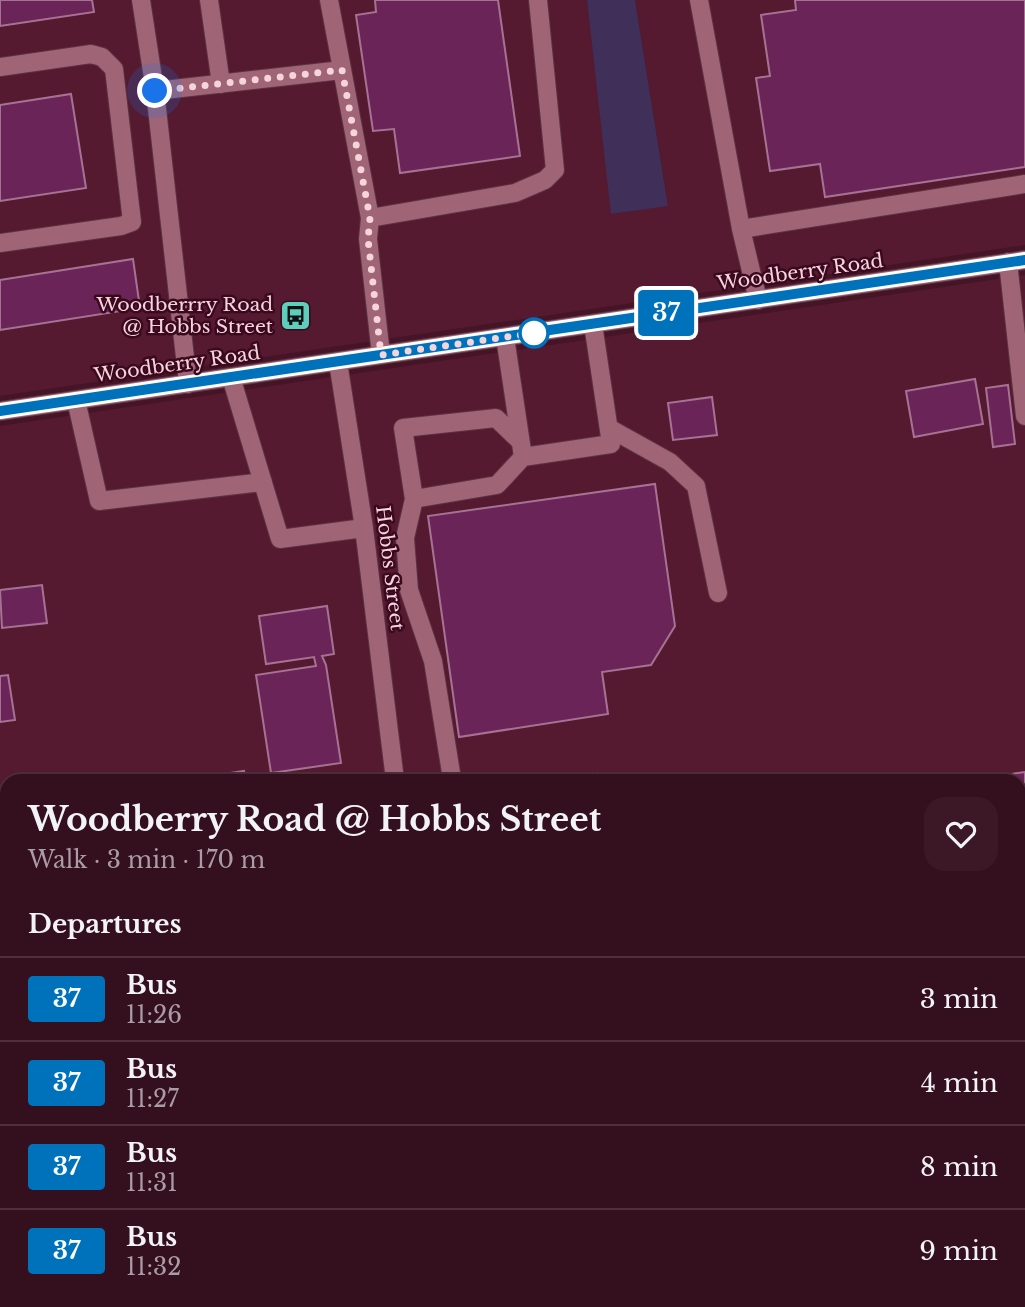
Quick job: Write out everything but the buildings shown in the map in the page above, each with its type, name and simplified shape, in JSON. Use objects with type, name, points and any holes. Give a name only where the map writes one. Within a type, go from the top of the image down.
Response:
[{"type":"street","points":[[141,0],[155,91],[188,384]]},
{"type":"street","points":[[209,0],[221,84]]},
{"type":"street","points":[[329,0],[370,218],[368,239],[381,355]]},
{"type":"street","points":[[370,218],[515,194],[545,180],[555,170],[538,0]]},
{"type":"street","points":[[699,0],[741,229],[758,300]]},
{"type":"street","points":[[0,67],[91,54],[102,57],[114,69],[132,222],[121,226],[0,243]]},
{"type":"street","points":[[155,91],[342,70]]},
{"type":"street","points":[[741,229],[1025,184]]},
{"type":"street","points":[[1016,261],[1025,416]]},
{"type":"street","name":"Woodberry Road","points":[[0,411],[1016,261]]},
{"type":"street","points":[[522,449],[611,444],[593,324]]},
{"type":"street","points":[[414,499],[497,485],[522,449],[505,337]]},
{"type":"street","name":"Hobbs Street","points":[[338,362],[364,528],[394,774]]},
{"type":"street","points":[[231,377],[280,539],[364,528]]},
{"type":"street","points":[[76,400],[99,501],[262,482]]},
{"type":"street","points":[[451,774],[433,661],[409,590],[405,538],[414,499],[403,428],[496,418],[522,449]]},
{"type":"street","points":[[609,428],[670,462],[696,486],[718,593]]},
{"type":"shaded area","points":[[0,0],[587,0],[612,214],[668,205],[635,0],[1025,0],[1025,245],[0,396]]},
{"type":"shaded area","points":[[587,0],[635,0],[668,206],[611,214]]},
{"type":"shaded area","points":[[1025,275],[1025,774],[0,774],[0,426]]},
{"type":"bus line","name":"37","points":[[0,411],[1025,260]]},
{"type":"place","name":"Woodberrry Road @ Hobbs Street","points":[[296,315]]},
{"type":"route","points":[[155,91],[342,70],[370,218],[368,239],[381,355],[534,333]]}]
